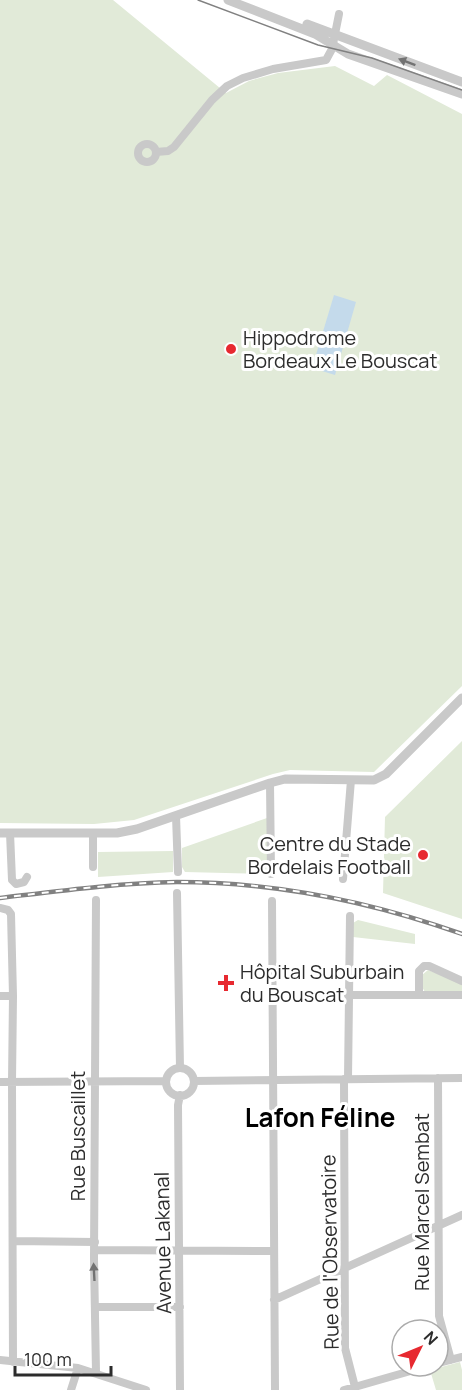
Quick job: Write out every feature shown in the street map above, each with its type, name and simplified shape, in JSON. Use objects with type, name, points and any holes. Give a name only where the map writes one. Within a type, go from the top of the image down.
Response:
[{"type":"street","points":[[228,0],[242,2],[334,39],[462,82]]},
{"type":"street","points":[[156,152],[168,151],[174,147],[212,100],[227,86],[256,73],[290,65],[325,61],[334,39],[339,14]]},
{"type":"street","points":[[334,39],[348,54],[462,94]]},
{"type":"street","points":[[27,877],[24,882],[16,884],[12,880],[5,833],[127,832],[285,779],[374,780],[386,774],[462,698]]},
{"type":"street","points":[[343,879],[351,780]]},
{"type":"street","points":[[270,783],[271,874]]},
{"type":"street","points":[[176,816],[178,872]]},
{"type":"street","points":[[93,834],[93,867]]},
{"type":"street","points":[[177,893],[180,1068]]},
{"type":"street","name":"Rue Buscaillet","points":[[96,900],[94,1081],[96,1372]]},
{"type":"street","points":[[272,901],[275,1390]]},
{"type":"street","points":[[0,908],[8,910],[11,914],[14,1362]]},
{"type":"street","name":"Rue de l'Observatoire","points":[[350,916],[344,1269],[345,1348],[355,1387]]},
{"type":"street","points":[[419,995],[419,971],[424,966],[462,981]]},
{"type":"street","points":[[348,995],[462,995]]},
{"type":"street","points":[[0,996],[13,996]]},
{"type":"street","points":[[180,1068],[190,1072],[194,1081],[191,1090],[180,1095],[170,1091],[166,1081],[171,1072],[180,1068]]},
{"type":"street","name":"Rue Marcel Sembat","points":[[438,1078],[439,1316],[451,1360]]},
{"type":"street","points":[[194,1081],[462,1078]]},
{"type":"street","points":[[0,1082],[166,1081]]},
{"type":"street","name":"Avenue Lakanal","points":[[180,1095],[178,1105],[180,1390]]},
{"type":"street","points":[[274,1300],[462,1215]]},
{"type":"street","points":[[14,1241],[180,1250],[274,1251]]},
{"type":"street","points":[[96,1307],[180,1307]]},
{"type":"street","points":[[451,1360],[462,1357]]},
{"type":"street","points":[[0,1360],[78,1368],[146,1390]]},
{"type":"street","points":[[71,1390],[78,1368]]},
{"type":"street","points":[[344,1390],[390,1377]]},
{"type":"green space","name":"Hippodrome Bordeaux Le Bouscat","points":[[0,0],[113,0],[226,93],[249,81],[278,73],[335,66],[374,86],[387,75],[462,114],[462,686],[374,772],[290,770],[134,820],[94,824],[0,823]]},
{"type":"green space","name":"Centre du Stade Bordelais Football","points":[[462,741],[462,919],[383,893],[385,817]]},
{"type":"green space","points":[[267,818],[267,874],[185,872],[182,867],[182,848]]},
{"type":"green space","points":[[173,851],[173,872],[98,877],[98,852]]},
{"type":"green space","points":[[358,920],[415,934],[415,944],[353,937],[353,923]]},
{"type":"green space","points":[[428,970],[462,983],[462,992],[425,992],[422,987],[422,975]]},
{"type":"green space","points":[[460,1362],[462,1390],[436,1390],[432,1378],[450,1378],[450,1365]]},
{"type":"water","points":[[334,295],[356,302],[335,375],[312,368]]},
{"type":"tram line","points":[[198,0],[318,45],[372,58],[462,90]]},
{"type":"railway","points":[[0,898],[155,883],[250,885],[357,903],[462,934]]},
{"type":"place","name":"Hippodrome Bordeaux Le Bouscat","points":[[231,349]]},
{"type":"place","name":"Centre du Stade Bordelais Football","points":[[423,855]]},
{"type":"place","name":"Hôpital Suburbain du Bouscat","points":[[226,983]]},
{"type":"district","name":"Lafon Féline","points":[[320,1118]]}]
